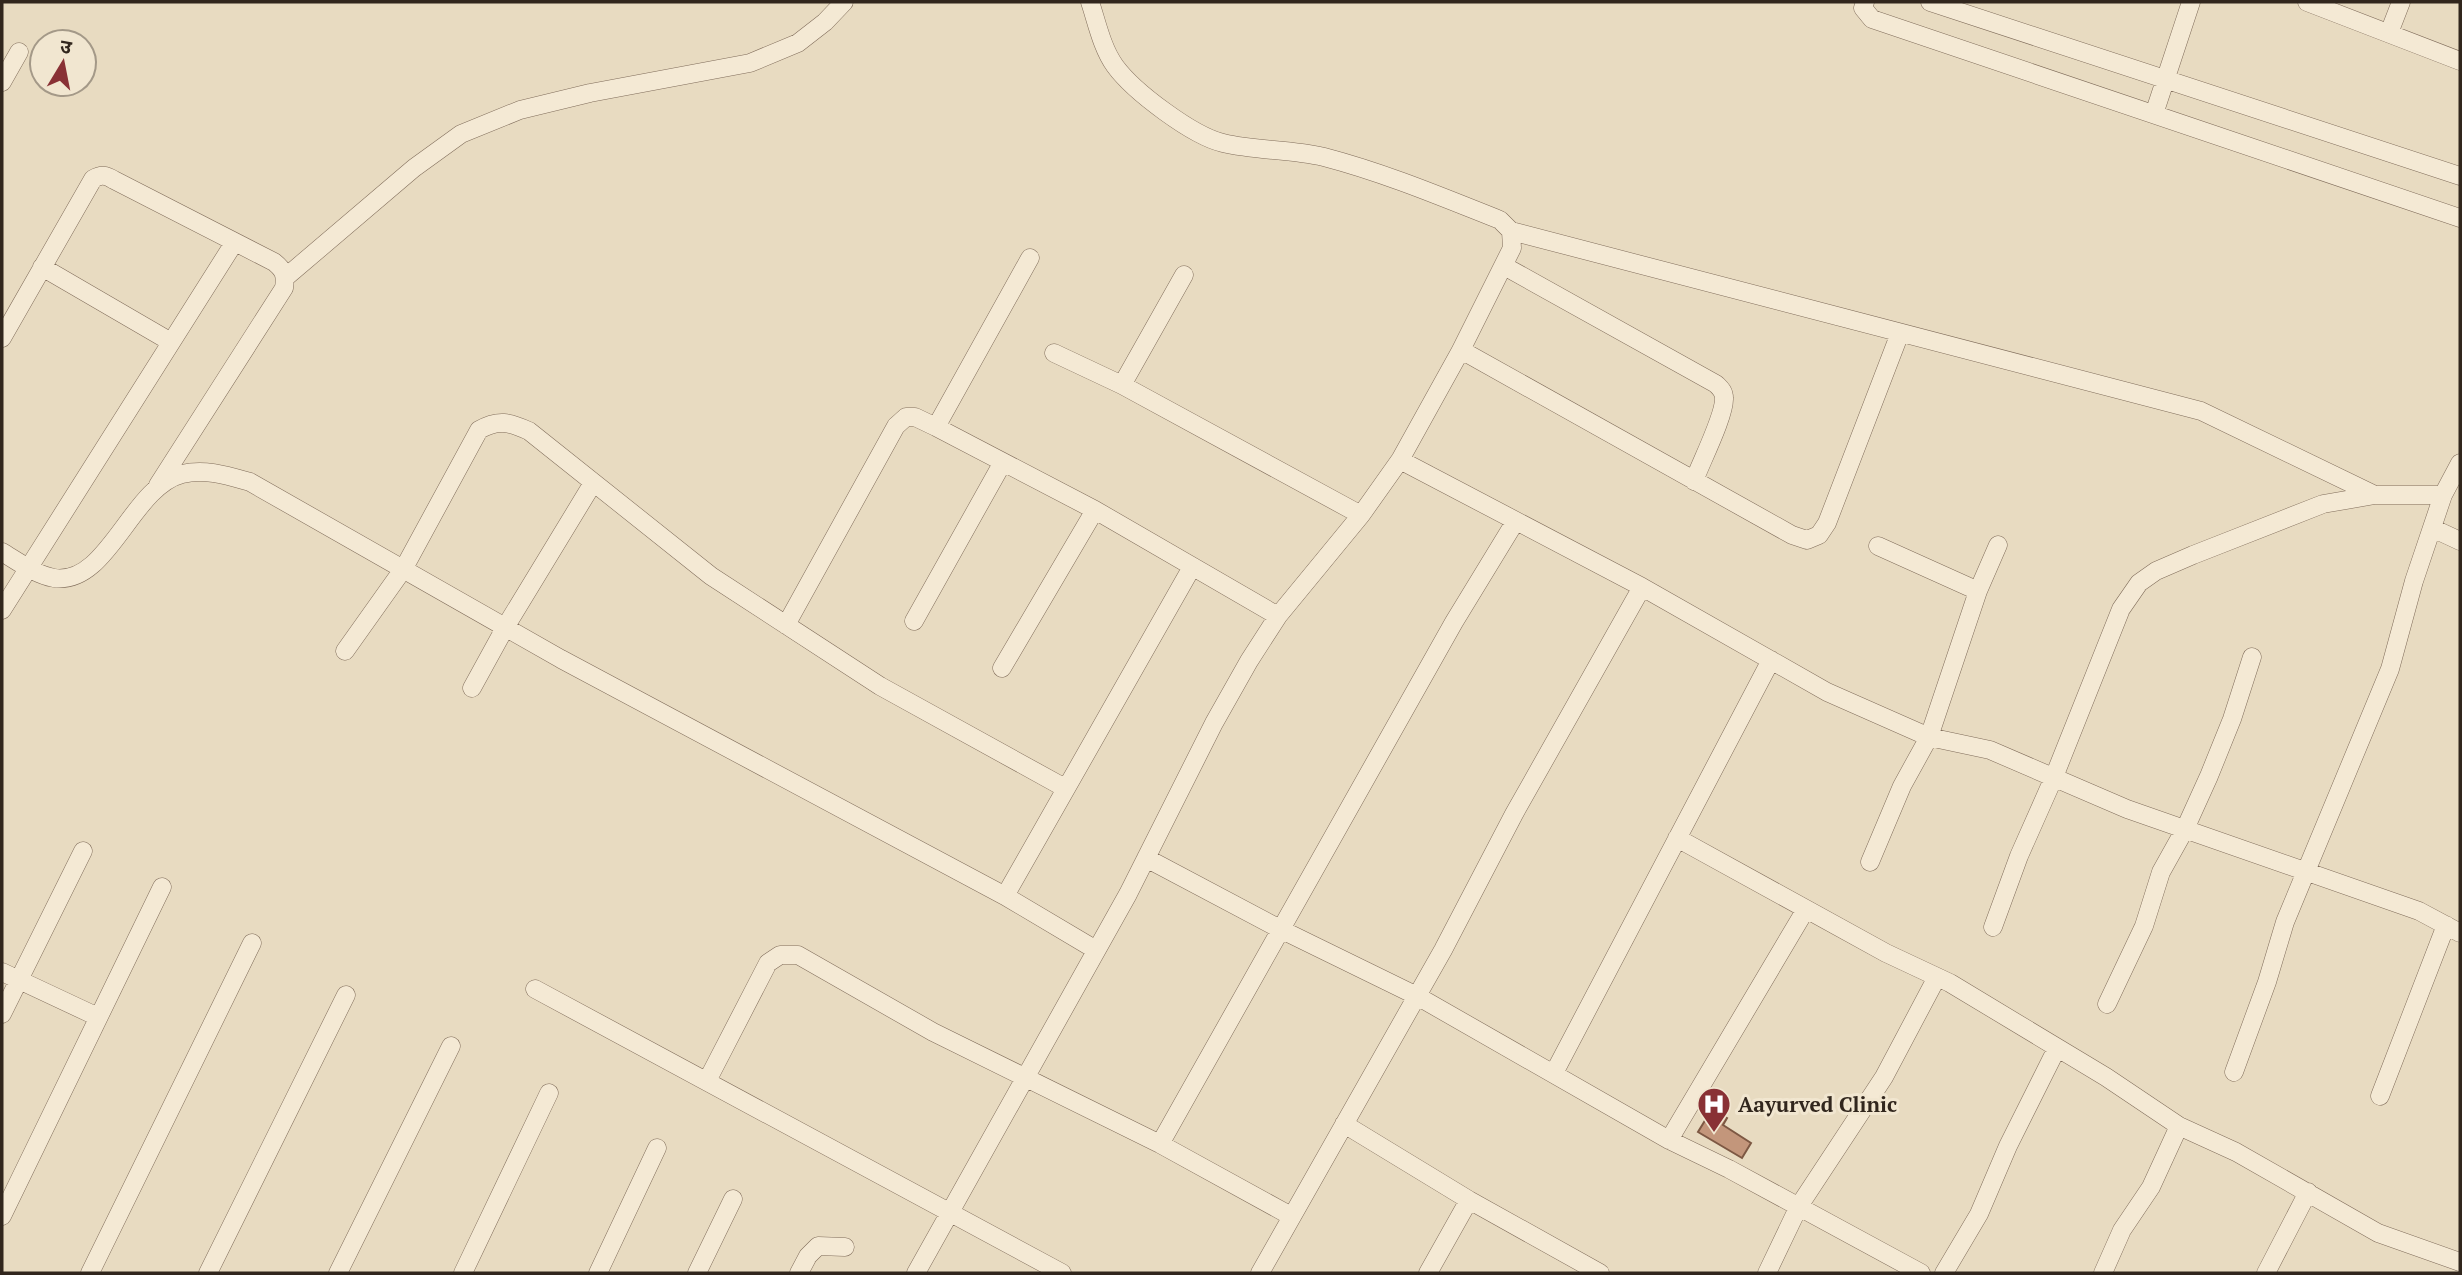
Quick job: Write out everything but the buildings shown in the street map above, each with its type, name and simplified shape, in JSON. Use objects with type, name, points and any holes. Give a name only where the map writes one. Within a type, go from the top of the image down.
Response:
[{"type":"street","points":[[286,277],[414,168],[461,134],[520,110],[590,93],[750,63],[797,43],[825,22],[844,2]]},
{"type":"street","points":[[1090,2],[1105,47],[1115,66],[1131,83],[1192,131],[1222,143],[1321,156],[1390,177],[1500,220],[1511,231],[2201,411],[2375,495]]},
{"type":"street","points":[[1865,2],[1863,8],[1872,19],[2460,218]]},
{"type":"street","points":[[1930,2],[2460,176]]},
{"type":"street","points":[[2154,114],[2191,2]]},
{"type":"street","points":[[2307,2],[2460,61]]},
{"type":"street","points":[[2389,33],[2401,2]]},
{"type":"street","points":[[2,82],[19,52]]},
{"type":"street","points":[[2,338],[93,179],[99,176],[107,176],[274,262],[286,277],[284,288],[157,487],[141,503],[99,558],[82,572],[67,578],[52,578],[2,552]]},
{"type":"street","points":[[916,1273],[1096,950],[1249,661],[1278,616],[1361,515],[1400,460],[1504,266],[1512,248],[1511,231]]},
{"type":"street","points":[[2,610],[234,243]]},
{"type":"street","points":[[936,427],[1030,258]]},
{"type":"street","points":[[1504,266],[1723,390],[1721,412],[1694,481]]},
{"type":"street","points":[[41,267],[171,342]]},
{"type":"street","points":[[1122,385],[1184,275]]},
{"type":"street","points":[[1461,350],[1792,535],[1807,540],[1819,535],[1827,523],[1900,332]]},
{"type":"street","points":[[1054,353],[1122,385],[1361,515]]},
{"type":"street","points":[[786,625],[896,426],[906,417],[915,417],[936,427],[1095,510],[1278,616]]},
{"type":"street","points":[[345,652],[404,568],[479,429],[492,422],[510,422],[528,431],[711,576],[880,686],[1065,788]]},
{"type":"street","points":[[1400,460],[1642,587],[1828,692],[1928,737],[1990,750],[2127,809],[2419,911],[2453,929],[2380,1096]]},
{"type":"street","points":[[914,621],[1003,462]]},
{"type":"street","points":[[2234,1072],[2267,982],[2285,922],[2390,669],[2414,581],[2443,495],[2460,463]]},
{"type":"street","points":[[157,487],[182,474],[211,472],[250,482],[675,721],[1005,896],[1096,950]]},
{"type":"street","points":[[472,688],[506,626],[593,483]]},
{"type":"street","points":[[1993,927],[2019,856],[2054,778],[2121,609],[2139,583],[2156,571],[2323,503],[2375,495],[2443,495]]},
{"type":"street","points":[[1002,667],[1095,510]]},
{"type":"street","points":[[1160,1144],[1454,622],[1515,522]]},
{"type":"street","points":[[2432,528],[2460,541]]},
{"type":"street","points":[[1870,862],[1902,786],[1928,737],[1997,544]]},
{"type":"street","points":[[1878,545],[1978,591]]},
{"type":"street","points":[[1005,896],[1192,568]]},
{"type":"street","points":[[1259,1273],[1443,950],[1520,802],[1642,587]]},
{"type":"street","points":[[2107,1004],[2144,926],[2161,872],[2185,830],[2223,742],[2252,657]]},
{"type":"street","points":[[1554,1073],[1771,660]]},
{"type":"street","points":[[1677,838],[1886,953],[1937,977],[2106,1077],[2179,1126],[2236,1152],[2378,1233],[2460,1262]]},
{"type":"street","points":[[2,1014],[83,851]]},
{"type":"street","points":[[1146,858],[1282,930],[1417,996],[1669,1140],[1799,1206],[1894,1266],[1922,1273]]},
{"type":"street","points":[[2,1216],[162,887]]},
{"type":"street","points":[[1669,1140],[1806,909]]},
{"type":"street","points":[[90,1273],[252,943]]},
{"type":"street","points":[[707,1081],[768,963],[780,955],[798,955],[933,1032],[1160,1144],[1291,1216]]},
{"type":"street","points":[[2,972],[98,1017]]},
{"type":"street","points":[[1767,1273],[1799,1206],[1884,1077],[1937,977]]},
{"type":"street","points":[[535,989],[1062,1273]]},
{"type":"street","points":[[208,1273],[346,995]]},
{"type":"street","points":[[338,1273],[451,1046]]},
{"type":"street","points":[[1944,1273],[1979,1214],[2008,1146],[2057,1048]]},
{"type":"street","points":[[463,1273],[550,1093]]},
{"type":"street","points":[[1344,1124],[1576,1267],[1600,1273]]},
{"type":"street","points":[[2103,1273],[2122,1230],[2151,1186],[2179,1126]]},
{"type":"street","points":[[598,1273],[657,1148]]},
{"type":"street","points":[[2266,1273],[2308,1192]]},
{"type":"street","points":[[697,1273],[733,1199]]},
{"type":"street","points":[[1428,1273],[1469,1200]]},
{"type":"street","points":[[799,1273],[808,1256],[818,1246],[845,1247]]},
{"type":"place","name":"Aayurved Clinic","points":[[1714,1134]]}]
